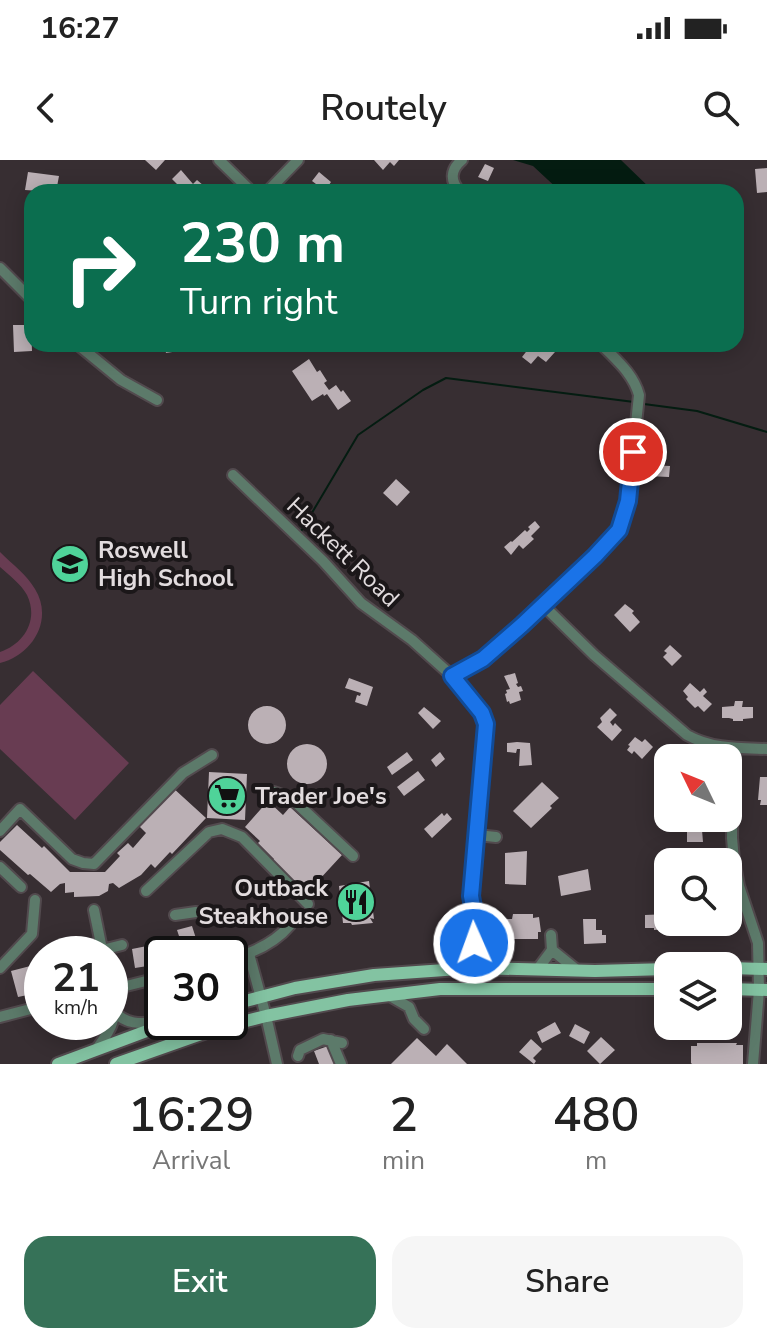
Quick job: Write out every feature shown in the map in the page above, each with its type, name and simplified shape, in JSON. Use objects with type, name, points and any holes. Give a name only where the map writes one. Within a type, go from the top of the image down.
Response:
[{"type":"main road","points":[[248,1001],[295,988],[374,975],[473,968],[654,969]]},
{"type":"main road","points":[[742,968],[763,969]]},
{"type":"main road","points":[[116,1064],[151,1058],[218,1028],[348,1000],[440,989],[654,989]]},
{"type":"main road","points":[[742,989],[763,990]]},
{"type":"main road","points":[[58,1064],[144,1032]]},
{"type":"street","points":[[219,160],[244,184]]},
{"type":"street","points":[[275,184],[298,160]]},
{"type":"street","points":[[455,184],[452,174],[462,160]]},
{"type":"street","points":[[0,268],[24,292]]},
{"type":"street","points":[[87,352],[121,380],[157,400]]},
{"type":"street","points":[[452,676],[483,659],[544,606],[619,530],[628,501],[639,395],[629,373],[609,352]]},
{"type":"street","name":"Hackett Road","points":[[233,475],[323,561],[361,603],[412,640],[452,676],[482,713],[486,724],[471,896],[475,918],[473,968]]},
{"type":"street","points":[[544,606],[594,655],[687,735],[707,744]]},
{"type":"street","points":[[742,748],[767,749]]},
{"type":"street","points":[[0,831],[20,809],[72,859],[94,864],[183,773],[212,755]]},
{"type":"street","points":[[274,792],[291,798],[353,856]]},
{"type":"street","points":[[146,891],[209,832],[222,829],[242,837],[308,904]]},
{"type":"street","points":[[732,832],[739,886],[758,943],[763,969],[753,1064]]},
{"type":"street","points":[[477,835],[496,837]]},
{"type":"street","points":[[0,867],[21,887]]},
{"type":"street","points":[[0,968],[32,934],[35,900]]},
{"type":"street","points":[[94,910],[100,936]]},
{"type":"street","points":[[175,915],[196,912]]},
{"type":"street","points":[[277,1064],[249,954],[282,935],[290,925]]},
{"type":"street","points":[[537,970],[552,950],[551,935]]},
{"type":"street","points":[[552,950],[578,971]]},
{"type":"street","points":[[414,1019],[416,1006],[426,991]]},
{"type":"street","points":[[388,995],[409,1007],[414,1019],[424,1029]]},
{"type":"street","points":[[0,1017],[24,1011]]},
{"type":"street","points":[[757,1020],[767,1011]]},
{"type":"street","points":[[96,1050],[102,1040]]},
{"type":"street","points":[[298,1056],[300,1050],[314,1042],[337,1041],[341,1064]]},
{"type":"shaded area","points":[[513,160],[621,160],[646,184],[552,184],[533,166]]},
{"type":"shaded area","points":[[0,552],[32,584],[42,613],[37,635],[30,644],[11,659],[0,663],[0,652],[22,637],[31,613],[27,595],[0,567]]},
{"type":"shaded area","points":[[33,671],[129,763],[75,820],[0,749],[0,705]]},
{"type":"building","points":[[145,160],[165,160],[156,170]]},
{"type":"building","points":[[374,160],[399,160],[394,166],[390,162],[383,170]]},
{"type":"building","points":[[485,164],[494,168],[488,181],[478,177]]},
{"type":"building","points":[[767,168],[767,192],[757,193],[755,169]]},
{"type":"building","points":[[181,170],[193,184],[177,184],[172,179]]},
{"type":"building","points":[[28,172],[59,176],[58,184],[26,184]]},
{"type":"building","points":[[319,172],[331,182],[316,184],[312,181]]},
{"type":"building","points":[[13,325],[24,325],[24,351],[14,352]]},
{"type":"building","points":[[526,352],[555,352],[546,362],[538,356],[531,364],[522,357]]},
{"type":"building","points":[[309,359],[317,372],[320,370],[329,390],[336,385],[351,401],[338,410],[327,394],[312,401],[292,371]]},
{"type":"building","points":[[648,465],[670,466],[669,477],[647,476]]},
{"type":"building","points":[[396,479],[410,492],[397,506],[383,493]]},
{"type":"building","points":[[535,521],[540,527],[531,536],[534,539],[523,549],[519,545],[511,555],[504,547],[525,530],[527,532]]},
{"type":"building","points":[[625,604],[634,611],[632,613],[640,622],[630,632],[614,615]]},
{"type":"building","points":[[670,645],[682,656],[672,666],[663,657]]},
{"type":"building","points":[[515,673],[516,684],[523,691],[519,692],[521,700],[510,704],[505,694],[510,689],[504,676]]},
{"type":"building","points":[[349,678],[373,687],[367,706],[355,702],[361,693],[345,688]]},
{"type":"building","points":[[690,683],[700,692],[704,688],[707,692],[703,696],[712,704],[704,712],[686,699],[688,697],[683,691]]},
{"type":"building","points":[[735,701],[743,701],[742,707],[753,707],[753,718],[733,721],[722,718],[722,707],[734,706]]},
{"type":"building","points":[[267,706],[280,712],[286,725],[280,738],[267,744],[254,738],[248,725],[254,712]]},
{"type":"building","points":[[424,707],[441,721],[433,729],[418,713]]},
{"type":"building","points":[[610,708],[617,715],[610,722],[622,730],[612,741],[597,727],[602,722],[600,718]]},
{"type":"building","points":[[635,737],[642,742],[645,739],[653,747],[642,759],[634,751],[632,754],[627,750]]},
{"type":"building","points":[[507,743],[530,743],[532,765],[519,766],[520,749],[516,753],[507,752]]},
{"type":"building","points":[[307,744],[321,750],[327,764],[321,778],[307,784],[293,778],[287,764],[293,750]]},
{"type":"building","points":[[407,752],[413,760],[392,775],[387,767]]},
{"type":"building","points":[[440,752],[445,759],[436,767],[431,760]]},
{"type":"building","points":[[418,771],[425,780],[404,796],[397,787]]},
{"type":"building","name":"Trader Joe's","points":[[209,772],[247,774],[245,820],[207,818]]},
{"type":"building","points":[[760,777],[767,777],[767,805],[760,805],[761,800],[758,800]]},
{"type":"building","points":[[542,782],[559,798],[531,828],[513,811]]},
{"type":"building","points":[[172,787],[206,818],[155,868],[151,864],[141,875],[119,888],[113,883],[109,884],[108,891],[99,896],[74,897],[74,892],[65,893],[65,883],[51,892],[0,850],[0,842],[17,825],[70,872],[105,872],[120,856],[117,853],[128,843],[133,848],[146,833],[138,825]]},
{"type":"building","points":[[268,801],[283,815],[290,807],[342,855],[306,894],[271,862],[274,859],[245,827]]},
{"type":"building","points":[[442,813],[444,816],[447,813],[452,819],[432,838],[424,829]]},
{"type":"building","points":[[687,832],[702,832],[703,842],[687,842]]},
{"type":"building","points":[[527,851],[526,885],[505,884],[505,853]]},
{"type":"building","points":[[588,869],[591,890],[561,896],[558,876]]},
{"type":"building","name":"Outback Steakhouse","points":[[369,881],[374,919],[370,918],[373,923],[343,923],[339,886]]},
{"type":"building","points":[[513,914],[539,917],[541,932],[538,932],[538,939],[507,939],[507,919],[512,919]]},
{"type":"building","points":[[645,915],[654,915],[654,928],[645,928]]},
{"type":"building","points":[[583,919],[596,919],[596,930],[602,930],[602,935],[606,935],[606,943],[584,944]]},
{"type":"building","points":[[192,926],[195,936],[179,936],[177,930]]},
{"type":"building","points":[[144,947],[144,967],[135,968],[132,949]]},
{"type":"building","points":[[24,968],[24,996],[18,997],[11,971]]},
{"type":"building","points":[[555,1022],[561,1033],[542,1043],[537,1032]]},
{"type":"building","points":[[575,1024],[590,1032],[584,1044],[569,1036]]},
{"type":"building","points":[[601,1037],[615,1050],[600,1064],[587,1051]]},
{"type":"building","points":[[417,1038],[436,1056],[447,1044],[467,1064],[391,1064]]},
{"type":"building","points":[[531,1039],[542,1049],[533,1058],[536,1061],[534,1064],[519,1052]]},
{"type":"building","points":[[697,1043],[743,1045],[743,1064],[692,1064],[691,1046],[697,1046]]},
{"type":"building","points":[[331,1045],[337,1064],[319,1064],[314,1051]]},
{"type":"waterway","points":[[300,533],[358,435],[423,390],[446,378],[634,402]]},
{"type":"waterway","points":[[644,404],[697,411],[767,432]]},
{"type":"place","name":"Roswell High School","points":[[70,564]]},
{"type":"place","name":"Trader Joe's","points":[[227,796]]},
{"type":"place","name":"Outback Steakhouse","points":[[356,902]]},
{"type":"route","points":[[474,943],[475,918],[471,896],[486,724],[482,713],[452,676],[483,659],[544,606],[619,530],[628,501],[633,452]]}]
